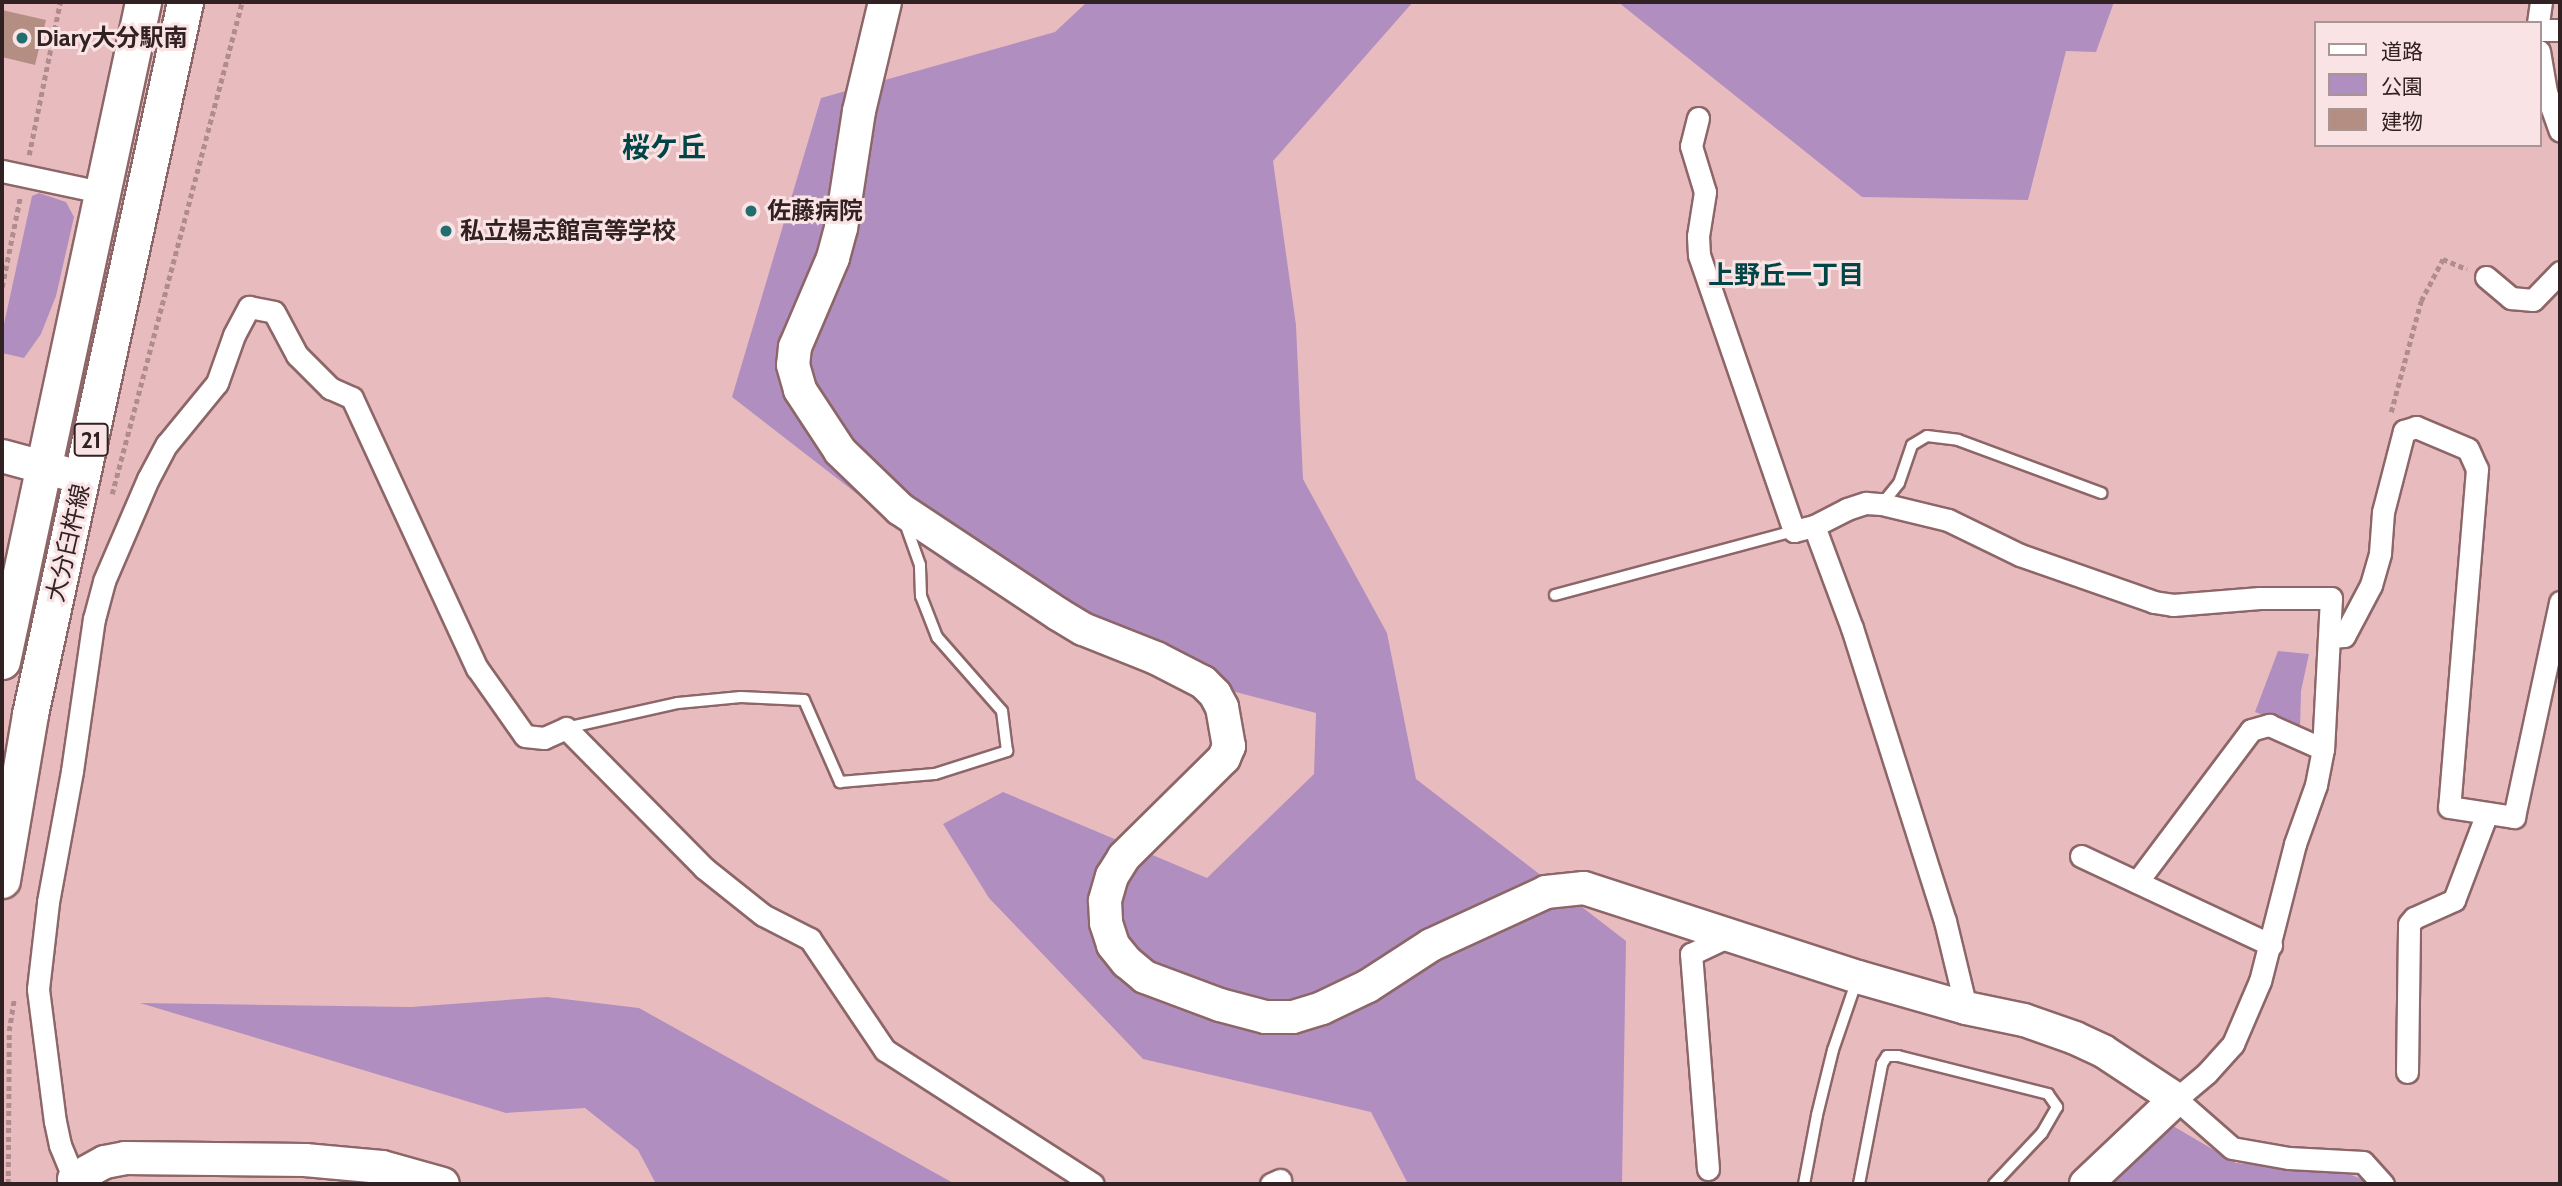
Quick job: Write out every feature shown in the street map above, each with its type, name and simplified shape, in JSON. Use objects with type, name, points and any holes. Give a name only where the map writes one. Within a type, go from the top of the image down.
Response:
[{"type":"main road","name":"大分臼杵線","points":[[2,661],[41,467],[143,2]]},
{"type":"main road","name":"大分臼杵線","points":[[2,880],[30,714],[186,2]]},
{"type":"street","points":[[886,2],[859,111],[841,228],[833,258],[795,347],[793,365],[800,390],[840,451],[900,509],[1075,624],[1203,682],[1222,707],[1229,746],[1224,758],[1124,858],[1112,876],[1105,901],[1106,923],[1112,944],[1145,976],[1220,1005],[1265,1017],[1293,1017],[1322,1008],[1368,986],[1442,940],[1546,892],[1564,888],[1593,891],[1858,977],[1966,1008],[2024,1020],[2075,1038],[2103,1051],[2176,1099],[2232,1148],[2289,1158],[2363,1162],[2383,1184]]},
{"type":"street","points":[[2538,21],[2541,2]]},
{"type":"street","points":[[2541,30],[2560,30]]},
{"type":"street","points":[[2541,63],[2546,92],[2560,131]]},
{"type":"street","points":[[1698,118],[1691,146],[1705,192],[1698,236],[1699,255],[1804,529],[1852,628],[1945,921],[1966,1008]]},
{"type":"street","points":[[2,171],[102,192]]},
{"type":"street","points":[[2486,277],[2511,298],[2533,300],[2560,272]]},
{"type":"street","points":[[443,1184],[371,1165],[306,1160],[125,1158],[105,1162],[75,1182],[60,1144],[55,1122],[38,989],[48,902],[72,771],[94,619],[104,581],[148,479],[167,444],[217,383],[234,335],[249,307],[274,312],[297,355],[330,388],[352,398],[477,668],[525,736],[544,738],[566,728],[704,868],[763,915],[810,939],[885,1050],[1093,1184]]},
{"type":"street","points":[[2330,637],[2344,636],[2371,585],[2380,554],[2383,512],[2404,431],[2416,427],[2468,449],[2477,470],[2449,807],[2514,817],[2560,602]]},
{"type":"street","points":[[2,456],[83,478]]},
{"type":"street","points":[[1804,529],[1847,509],[1866,503],[1882,504],[1948,520],[2020,555],[2154,602],[2173,605],[2260,598],[2331,598],[2323,749],[2316,785],[2295,844],[2260,982],[2234,1044],[2207,1073],[2086,1184]]},
{"type":"street","points":[[2137,882],[2251,730],[2269,725],[2323,749]]},
{"type":"street","points":[[2407,1072],[2409,924],[2414,918],[2454,900],[2487,813]]},
{"type":"street","points":[[2081,856],[2271,945]]},
{"type":"street","points":[[1708,1169],[1691,954],[1729,936]]},
{"type":"lane","points":[[1882,504],[1899,483],[1912,445],[1927,436],[1958,440],[2101,493]]},
{"type":"lane","points":[[566,728],[678,704],[741,697],[804,700],[839,782],[935,774],[1007,751],[1003,711],[937,637],[921,596],[920,565],[900,509]]},
{"type":"lane","points":[[1555,595],[1804,529]]},
{"type":"lane","points":[[1804,1184],[1823,1089],[1858,977]]},
{"type":"lane","points":[[1859,1184],[1882,1064],[1887,1056],[1898,1056],[2048,1094],[2057,1107],[2042,1133],[1994,1184]]},
{"type":"path","points":[[2,287],[60,2]]},
{"type":"green space","points":[[1087,2],[1413,2],[1273,161],[1296,325],[1303,479],[1387,633],[1416,779],[1626,941],[1622,1184],[1408,1184],[1371,1112],[1143,1059],[989,898],[943,824],[1003,792],[1207,878],[1314,774],[1316,713],[1121,662],[954,569],[732,397],[821,98],[1055,32]]},
{"type":"green space","points":[[1618,2],[2114,2],[2096,52],[2066,51],[2028,200],[1862,197]]},
{"type":"green space","points":[[39,193],[66,202],[74,217],[56,296],[41,334],[24,358],[2,353],[2,333],[32,196]]},
{"type":"green space","points":[[2278,651],[2309,654],[2301,691],[2300,728],[2255,712]]},
{"type":"green space","points":[[547,997],[639,1008],[955,1184],[656,1184],[638,1150],[585,1108],[506,1113],[140,1003],[411,1007]]},
{"type":"green space","points":[[2168,1123],[2236,1163],[2344,1172],[2374,1184],[2105,1184]]},
{"type":"building","name":"Diary大分駅南","points":[[2,10],[46,20],[35,65],[2,57]]},
{"type":"place","name":"Diary大分駅南","points":[[22,38]]},
{"type":"place","name":"佐藤病院","points":[[751,211]]},
{"type":"place","name":"私立楊志館高等学校","points":[[446,231]]},
{"type":"district","name":"桜ケ丘","points":[[664,147]]},
{"type":"district","name":"上野丘一丁目","points":[[1786,276]]}]
